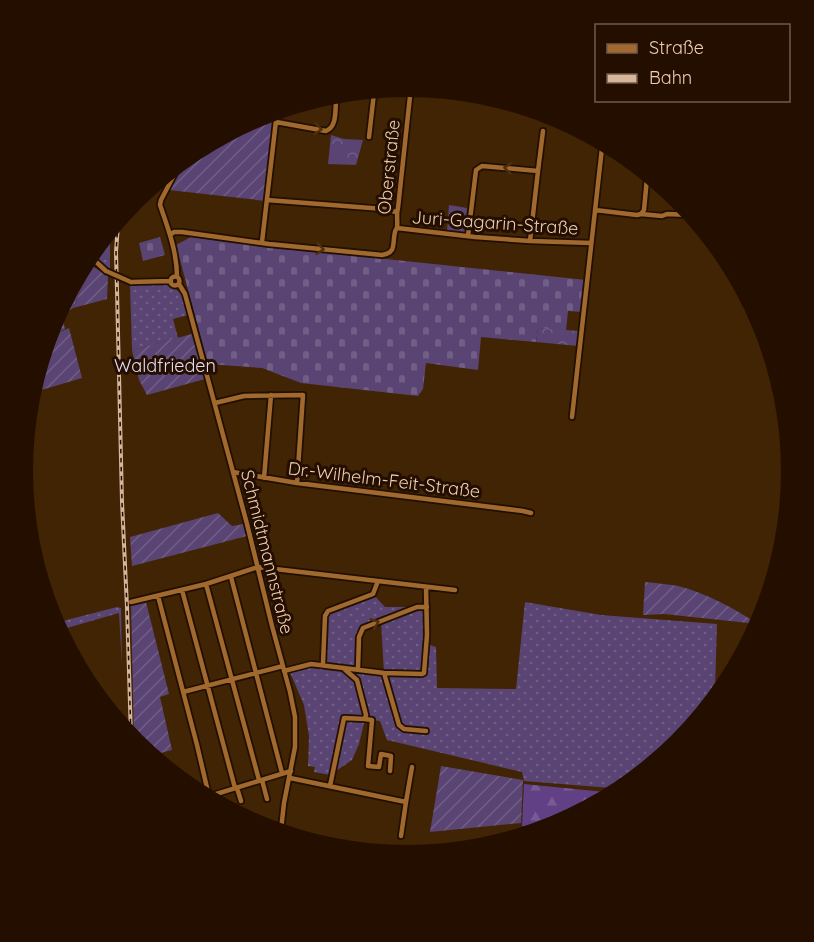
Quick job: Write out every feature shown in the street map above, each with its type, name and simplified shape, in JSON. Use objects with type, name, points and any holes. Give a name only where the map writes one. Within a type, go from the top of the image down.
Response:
[{"type":"street","name":"Oberstraße","points":[[262,242],[382,255],[393,249],[410,97]]},
{"type":"street","points":[[369,137],[373,99]]},
{"type":"street","points":[[170,235],[174,232],[182,232],[262,242],[276,122],[326,131],[333,126],[336,104]]},
{"type":"street","points":[[530,241],[543,131]]},
{"type":"street","points":[[572,417],[602,152]]},
{"type":"street","points":[[468,236],[476,170],[482,166],[538,171]]},
{"type":"street","points":[[170,181],[160,205],[170,235],[177,266],[177,277],[180,280],[178,284],[173,285],[171,281]]},
{"type":"street","points":[[641,214],[644,210],[646,184]]},
{"type":"street","points":[[267,200],[384,209],[396,212]]},
{"type":"street","points":[[595,210],[663,216],[678,214]]},
{"type":"street","name":"Juri-Gagarin-Straße","points":[[397,228],[530,241],[591,243]]},
{"type":"street","points":[[96,262],[106,271],[131,282],[171,281],[173,277],[177,277]]},
{"type":"street","name":"Schmidtmannstraße","points":[[178,284],[185,294],[215,403],[295,717],[295,747],[282,823]]},
{"type":"street","points":[[264,478],[271,395]]},
{"type":"street","points":[[215,403],[244,396],[303,396],[297,483]]},
{"type":"street","name":"Dr.-Wilhelm-Feit-Straße","points":[[233,472],[297,483],[531,513]]},
{"type":"street","points":[[131,602],[206,584],[258,567],[455,590]]},
{"type":"street","points":[[231,577],[282,774]]},
{"type":"street","points":[[323,664],[325,616],[328,611],[373,594],[378,581]]},
{"type":"street","points":[[206,584],[267,800]]},
{"type":"street","points":[[183,692],[256,672],[311,664],[384,673],[422,674],[425,670],[427,635],[426,587]]},
{"type":"street","points":[[182,590],[241,801]]},
{"type":"street","points":[[158,596],[207,787]]},
{"type":"street","points":[[358,669],[359,637],[363,628],[417,607],[427,607]]},
{"type":"street","points":[[341,667],[357,680],[365,719]]},
{"type":"street","points":[[384,673],[399,725],[404,729],[426,730]]},
{"type":"street","points":[[330,786],[344,718],[372,720],[368,766],[379,767],[381,754],[391,756],[390,771]]},
{"type":"street","points":[[401,836],[412,767]]},
{"type":"street","points":[[218,794],[291,771]]},
{"type":"street","points":[[290,778],[406,802]]},
{"type":"green space","points":[[274,121],[266,201],[169,190],[176,176],[199,160],[220,147]]},
{"type":"green space","points":[[331,135],[344,139],[363,140],[356,165],[328,164]]},
{"type":"green space","points":[[449,205],[467,208],[465,233],[447,231]]},
{"type":"green space","points":[[160,237],[165,255],[143,261],[139,243]]},
{"type":"green space","points":[[191,237],[586,280],[582,312],[568,311],[566,331],[538,328],[536,342],[481,337],[478,370],[426,363],[423,389],[418,396],[301,383],[262,368],[208,364],[176,245]]},
{"type":"green space","points":[[110,243],[110,272],[97,262]]},
{"type":"green space","points":[[94,267],[108,276],[107,299],[73,308]]},
{"type":"green space","points":[[86,279],[73,308],[70,310]]},
{"type":"green space","points":[[165,284],[180,293],[186,305],[188,315],[173,319],[178,338],[132,350],[130,285]]},
{"type":"green space","points":[[69,328],[82,378],[42,390],[46,374],[60,332]]},
{"type":"green space","points":[[538,328],[580,331],[578,346],[536,342]]},
{"type":"green space","name":"Waldfrieden","points":[[192,334],[205,379],[147,395],[139,380],[132,350]]},
{"type":"green space","points":[[218,513],[232,526],[244,524],[247,536],[132,566],[130,537]]},
{"type":"green space","points":[[645,582],[678,586],[699,593],[750,619],[749,623],[664,614],[643,615]]},
{"type":"green space","points":[[373,594],[385,607],[427,607],[426,644],[436,647],[437,688],[516,689],[525,602],[601,615],[717,624],[715,683],[688,718],[654,752],[606,788],[524,781],[522,772],[387,740],[380,721],[365,719],[359,744],[352,760],[330,775],[314,772],[315,767],[308,766],[309,736],[304,705],[289,670],[323,664],[325,616],[328,611]],"holes":[[[381,621],[384,673],[358,669],[361,631]]]},
{"type":"green space","points":[[146,602],[169,694],[160,697],[172,750],[161,753],[134,726],[131,604]]},
{"type":"green space","points":[[117,607],[121,608],[122,666],[119,613],[68,628],[64,621]]},
{"type":"green space","points":[[441,766],[523,780],[521,823],[430,832]]},
{"type":"green space","points":[[524,784],[600,791],[550,817],[522,826]]},
{"type":"railway","points":[[117,234],[122,502],[131,723]]}]
